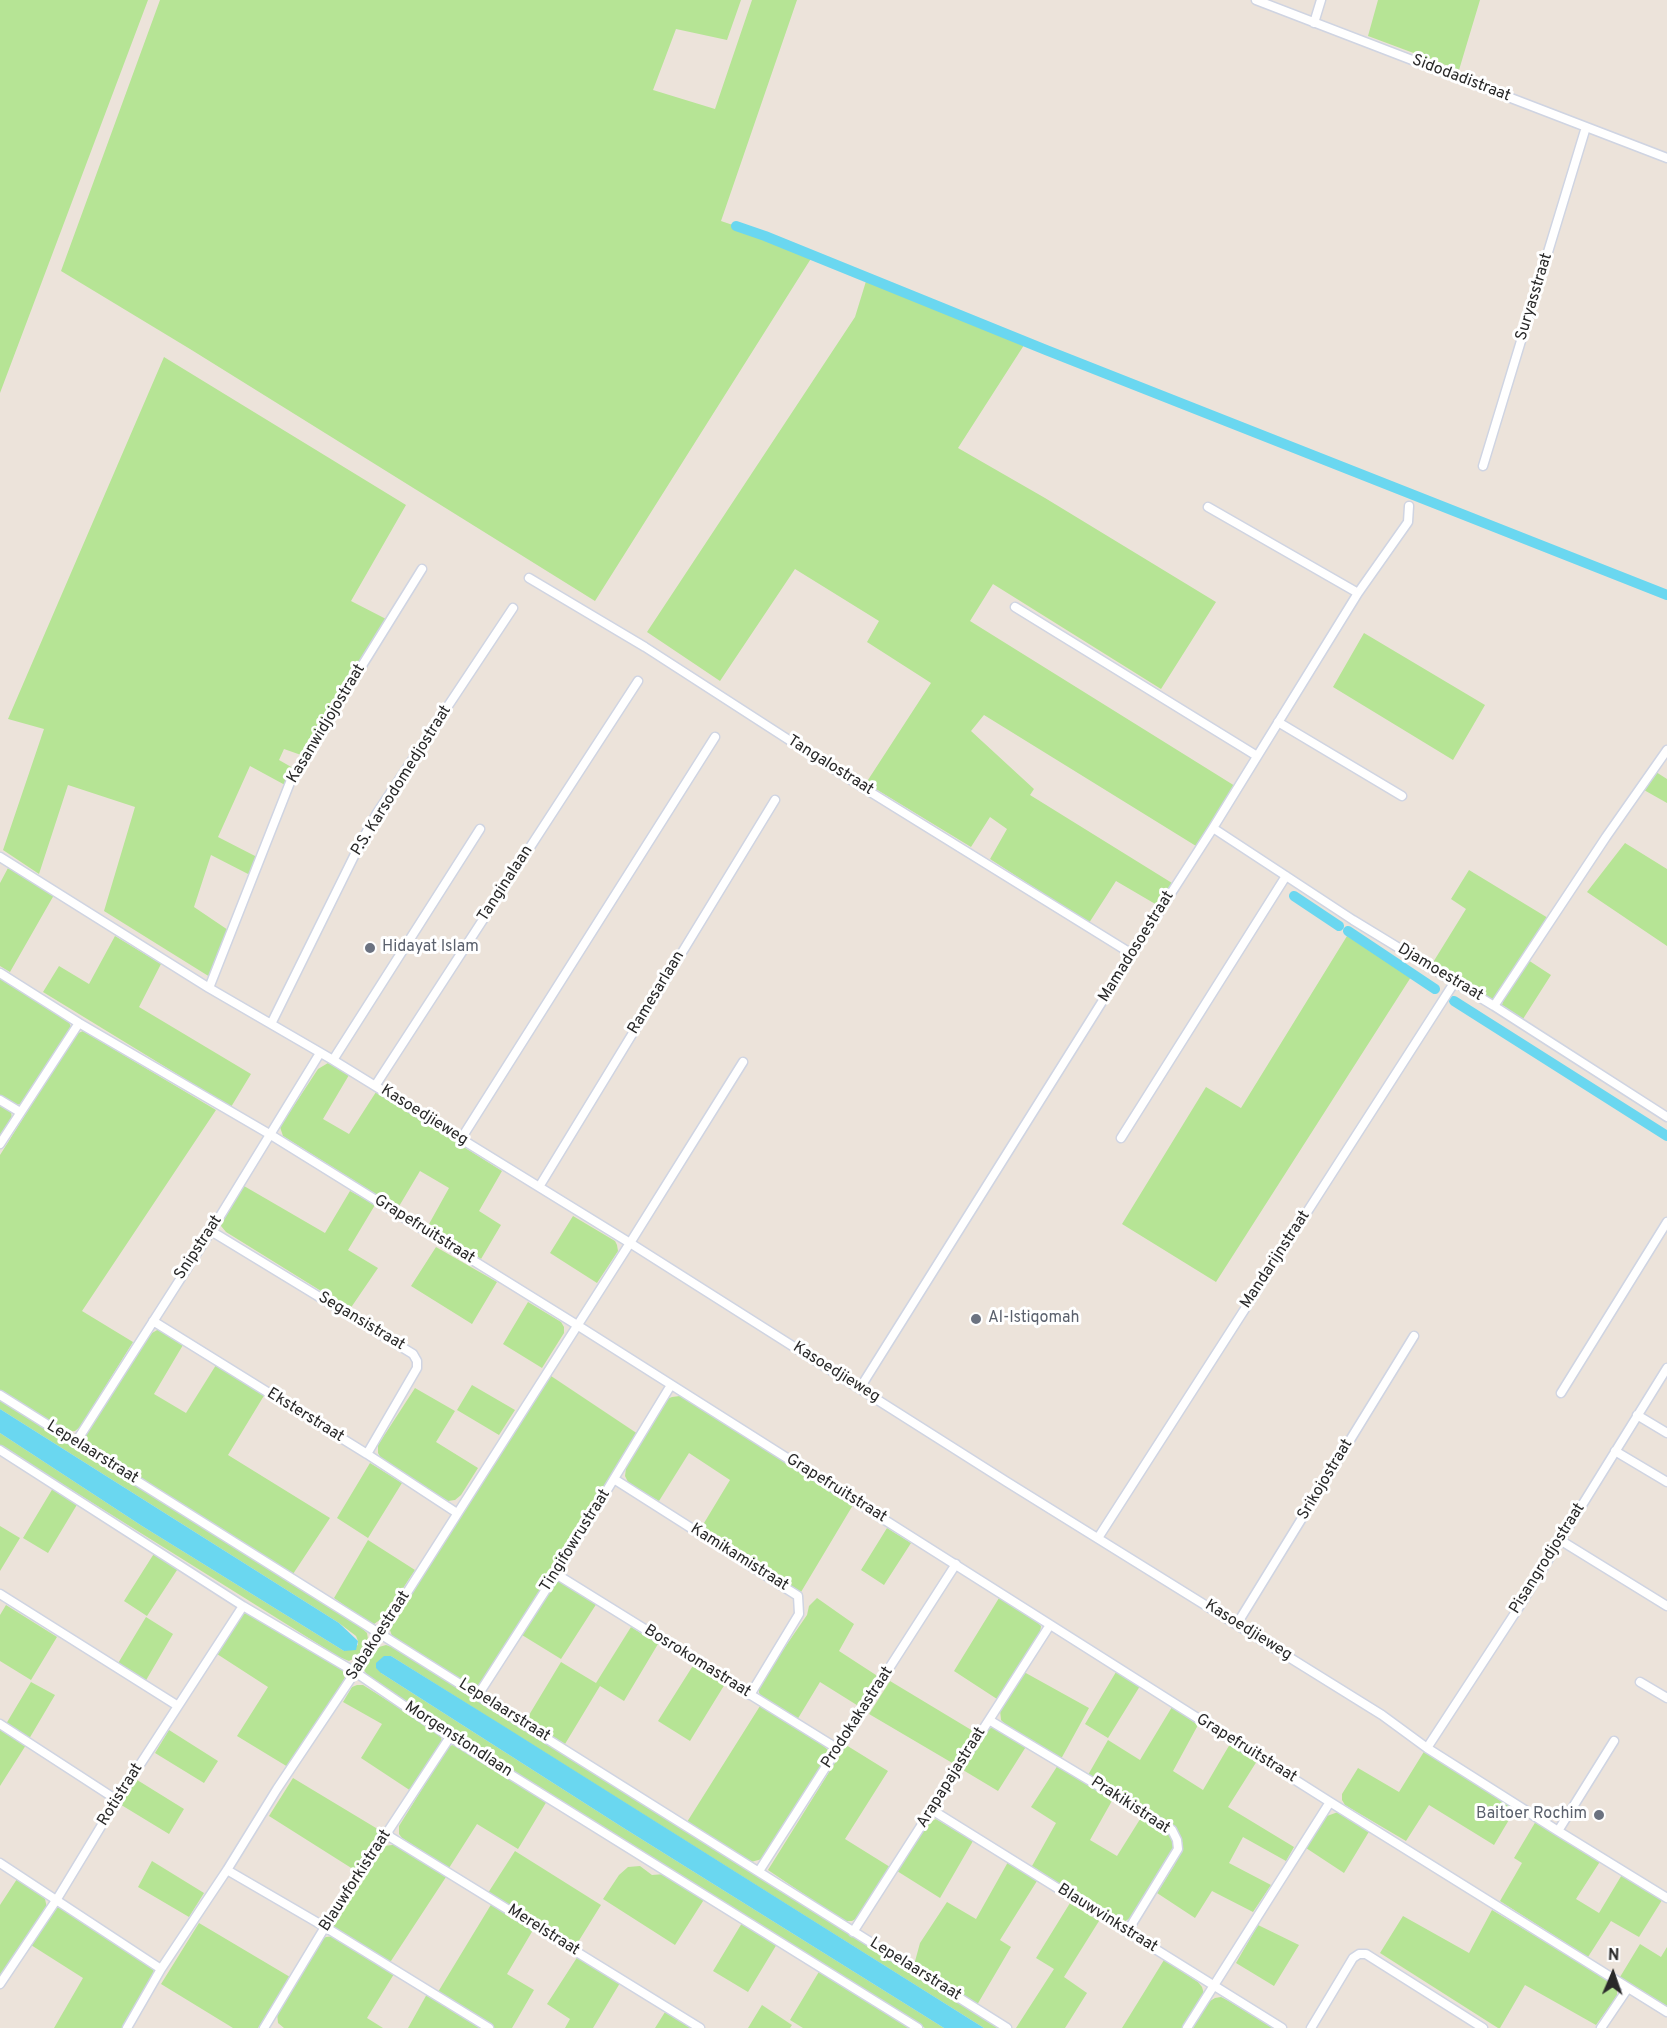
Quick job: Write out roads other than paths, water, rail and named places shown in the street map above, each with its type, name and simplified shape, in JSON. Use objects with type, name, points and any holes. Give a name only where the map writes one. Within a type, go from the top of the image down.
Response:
[{"type":"street","name":"Sidodadistraat","points":[[1256,0],[1667,158]]},
{"type":"street","points":[[1314,23],[1321,0]]},
{"type":"street","name":"Suryasstraat","points":[[1483,466],[1586,127]]},
{"type":"street","name":"Mamadosoestraat","points":[[860,1388],[1213,828],[1358,593],[1408,522],[1409,506]]},
{"type":"street","points":[[1208,507],[1358,593]]},
{"type":"street","name":"Kasanwidjojostraat","points":[[209,988],[291,780],[422,569]]},
{"type":"street","name":"Tangalostraat","points":[[529,578],[645,647],[854,782],[1132,954]]},
{"type":"street","points":[[1015,607],[1257,756]]},
{"type":"street","name":"P.S. Karsodomedjostraat","points":[[271,1024],[377,813],[513,608]]},
{"type":"street","name":"Tanginalaan","points":[[375,1086],[638,681]]},
{"type":"street","points":[[1278,722],[1402,796]]},
{"type":"street","points":[[461,1139],[715,736]]},
{"type":"street","points":[[1494,1006],[1606,837],[1667,750]]},
{"type":"street","name":"Ramesarlaan","points":[[539,1187],[775,800]]},
{"type":"street","name":"Djamoestraat","points":[[1213,828],[1667,1117]]},
{"type":"street","points":[[333,1060],[480,829]]},
{"type":"street","name":"Kasoedjieweg","points":[[0,857],[209,988],[333,1060],[630,1243],[1382,1715],[1427,1748],[1667,1898]]},
{"type":"street","points":[[1121,1138],[1286,876]]},
{"type":"street","name":"Grapefruitstraat","points":[[0,973],[79,1023],[271,1135],[577,1325],[1330,1802],[1667,2012]]},
{"type":"street","name":"Mandarijnstraat","points":[[1098,1538],[1454,983]]},
{"type":"street","points":[[0,1144],[79,1023]]},
{"type":"street","name":"Snipstraat","points":[[76,1442],[211,1231],[320,1053]]},
{"type":"street","name":"Sabakoestraat","points":[[127,2028],[161,1970],[277,1789],[380,1635],[743,1062]]},
{"type":"street","points":[[0,1100],[20,1112]]},
{"type":"street","points":[[1562,1393],[1667,1222]]},
{"type":"street","name":"Segansistraat","points":[[211,1231],[413,1353],[417,1361],[417,1368],[366,1454]]},
{"type":"street","name":"Eksterstraat","points":[[153,1321],[457,1513]]},
{"type":"street","name":"Srikojostraat","points":[[1237,1624],[1414,1336]]},
{"type":"street","name":"Pisangrodjostraat","points":[[1427,1748],[1667,1368]]},
{"type":"street","name":"Tingifowrustraat","points":[[478,1695],[556,1574],[671,1385]]},
{"type":"street","name":"Lepelaarstraat","points":[[0,1395],[1007,2028]]},
{"type":"street","points":[[1637,1415],[1667,1433]]},
{"type":"street","name":"Morgenstondlaan","points":[[0,1450],[243,1606],[356,1672],[450,1737],[918,2028]]},
{"type":"street","points":[[1615,1451],[1667,1482]]},
{"type":"street","name":"Kamikamistraat","points":[[614,1479],[798,1596],[800,1614],[750,1695]]},
{"type":"street","points":[[1560,1540],[1667,1606]]},
{"type":"street","name":"Prodokakastraat","points":[[759,1871],[956,1564]]},
{"type":"street","name":"Bosrokomastraat","points":[[556,1574],[838,1749]]},
{"type":"street","points":[[0,1594],[178,1706]]},
{"type":"street","name":"Rotistraat","points":[[0,1984],[57,1899],[117,1800],[243,1606]]},
{"type":"street","name":"Arapapajastraat","points":[[853,1932],[1050,1625]]},
{"type":"street","points":[[1640,1682],[1667,1698]]},
{"type":"street","name":"Prakikistraat","points":[[989,1720],[1172,1830],[1178,1849],[1127,1932]]},
{"type":"street","points":[[0,1724],[117,1800]]},
{"type":"street","name":"Blauwforkistraat","points":[[266,2025],[325,1927],[450,1737]]},
{"type":"street","points":[[1558,1831],[1614,1742]]},
{"type":"street","points":[[1187,2028],[1330,1802]]},
{"type":"street","name":"Blauwvinkstraat","points":[[932,1810],[1282,2028]]},
{"type":"street","name":"Merelstraat","points":[[387,1834],[700,2028]]},
{"type":"street","points":[[0,1863],[161,1970]]},
{"type":"street","points":[[227,1870],[489,2028]]},
{"type":"street","points":[[1311,2028],[1353,1958],[1359,1954],[1366,1954],[1483,2028]]},
{"type":"street","points":[[1601,2028],[1629,1988]]},
{"type":"street","points":[[266,2025],[278,2028]]},
{"type":"water","points":[[0,1409],[339,1623],[358,1641],[356,1650],[344,1651],[142,1526],[0,1433]]},
{"type":"water","points":[[384,1656],[391,1656],[984,2028],[944,2028],[381,1673],[376,1668],[376,1663]]},
{"type":"waterway","points":[[736,226],[1667,595]]},
{"type":"waterway","points":[[1294,896],[1339,926]]},
{"type":"waterway","points":[[1348,931],[1435,989]]},
{"type":"waterway","points":[[1454,1001],[1667,1136]]},
{"type":"place","name":"Hidayat Islam","points":[[370,948]]},
{"type":"place","name":"Al-Istiqomah","points":[[976,1319]]},
{"type":"place","name":"Baitoer Rochim","points":[[1599,1815]]}]
